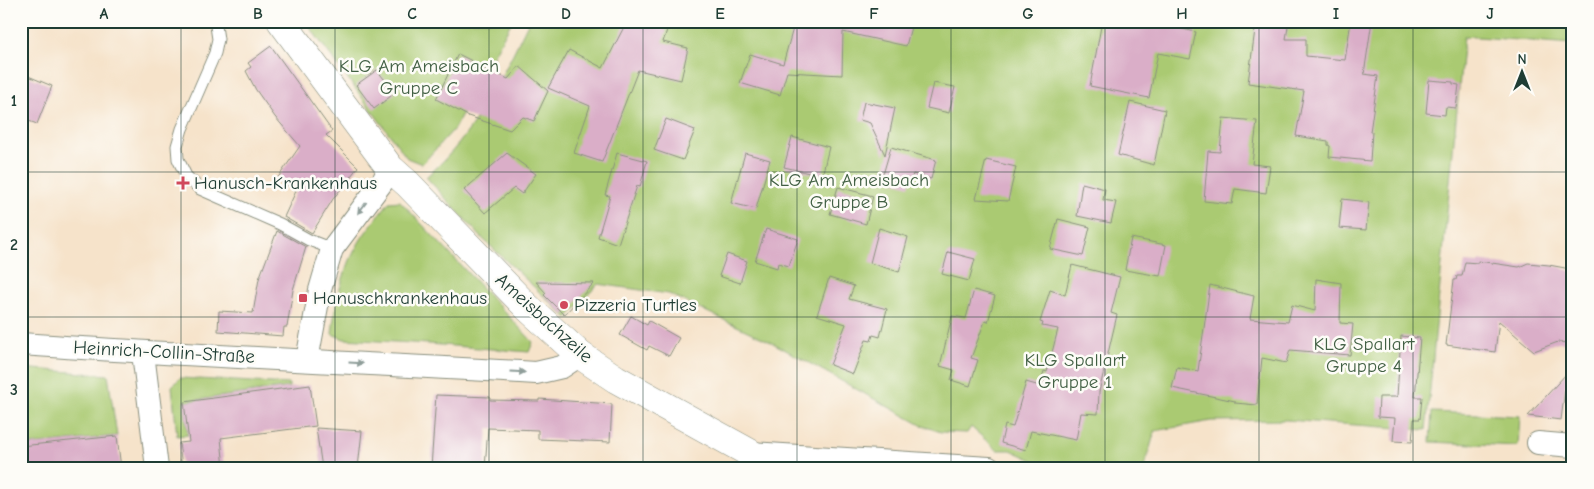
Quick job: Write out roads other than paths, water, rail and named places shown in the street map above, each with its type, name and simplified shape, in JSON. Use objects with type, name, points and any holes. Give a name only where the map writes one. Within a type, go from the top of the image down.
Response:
[{"type":"street","name":"Ameisbachzeile","points":[[282,21],[390,168],[408,184],[527,307],[580,355],[616,379],[751,460],[989,468]]},
{"type":"street","points":[[307,360],[320,290],[332,249],[383,181],[390,168]]},
{"type":"street","name":"Heinrich-Collin-Straße","points":[[21,344],[143,353],[536,373],[562,367],[580,355]]},
{"type":"street","points":[[143,353],[157,468]]},
{"type":"street","points":[[1538,443],[1573,446]]},
{"type":"lane","points":[[214,21],[218,39],[215,53],[182,129],[177,146],[178,159],[186,176],[200,189],[332,249]]},
{"type":"place","name":"Hanusch-Krankenhaus","points":[[183,183]]},
{"type":"place","name":"Hanuschkrankenhaus","points":[[303,298]]},
{"type":"place","name":"Pizzeria Turtles","points":[[564,305]]},
{"type":"park label","name":"KLG Am Ameisbach Gruppe C","points":[[419,77]]},
{"type":"park label","name":"KLG Am Ameisbach Gruppe B","points":[[849,191]]},
{"type":"park label","name":"KLG Spallart Gruppe 4","points":[[1364,355]]},
{"type":"park label","name":"KLG Spallart Gruppe 1","points":[[1075,371]]}]
